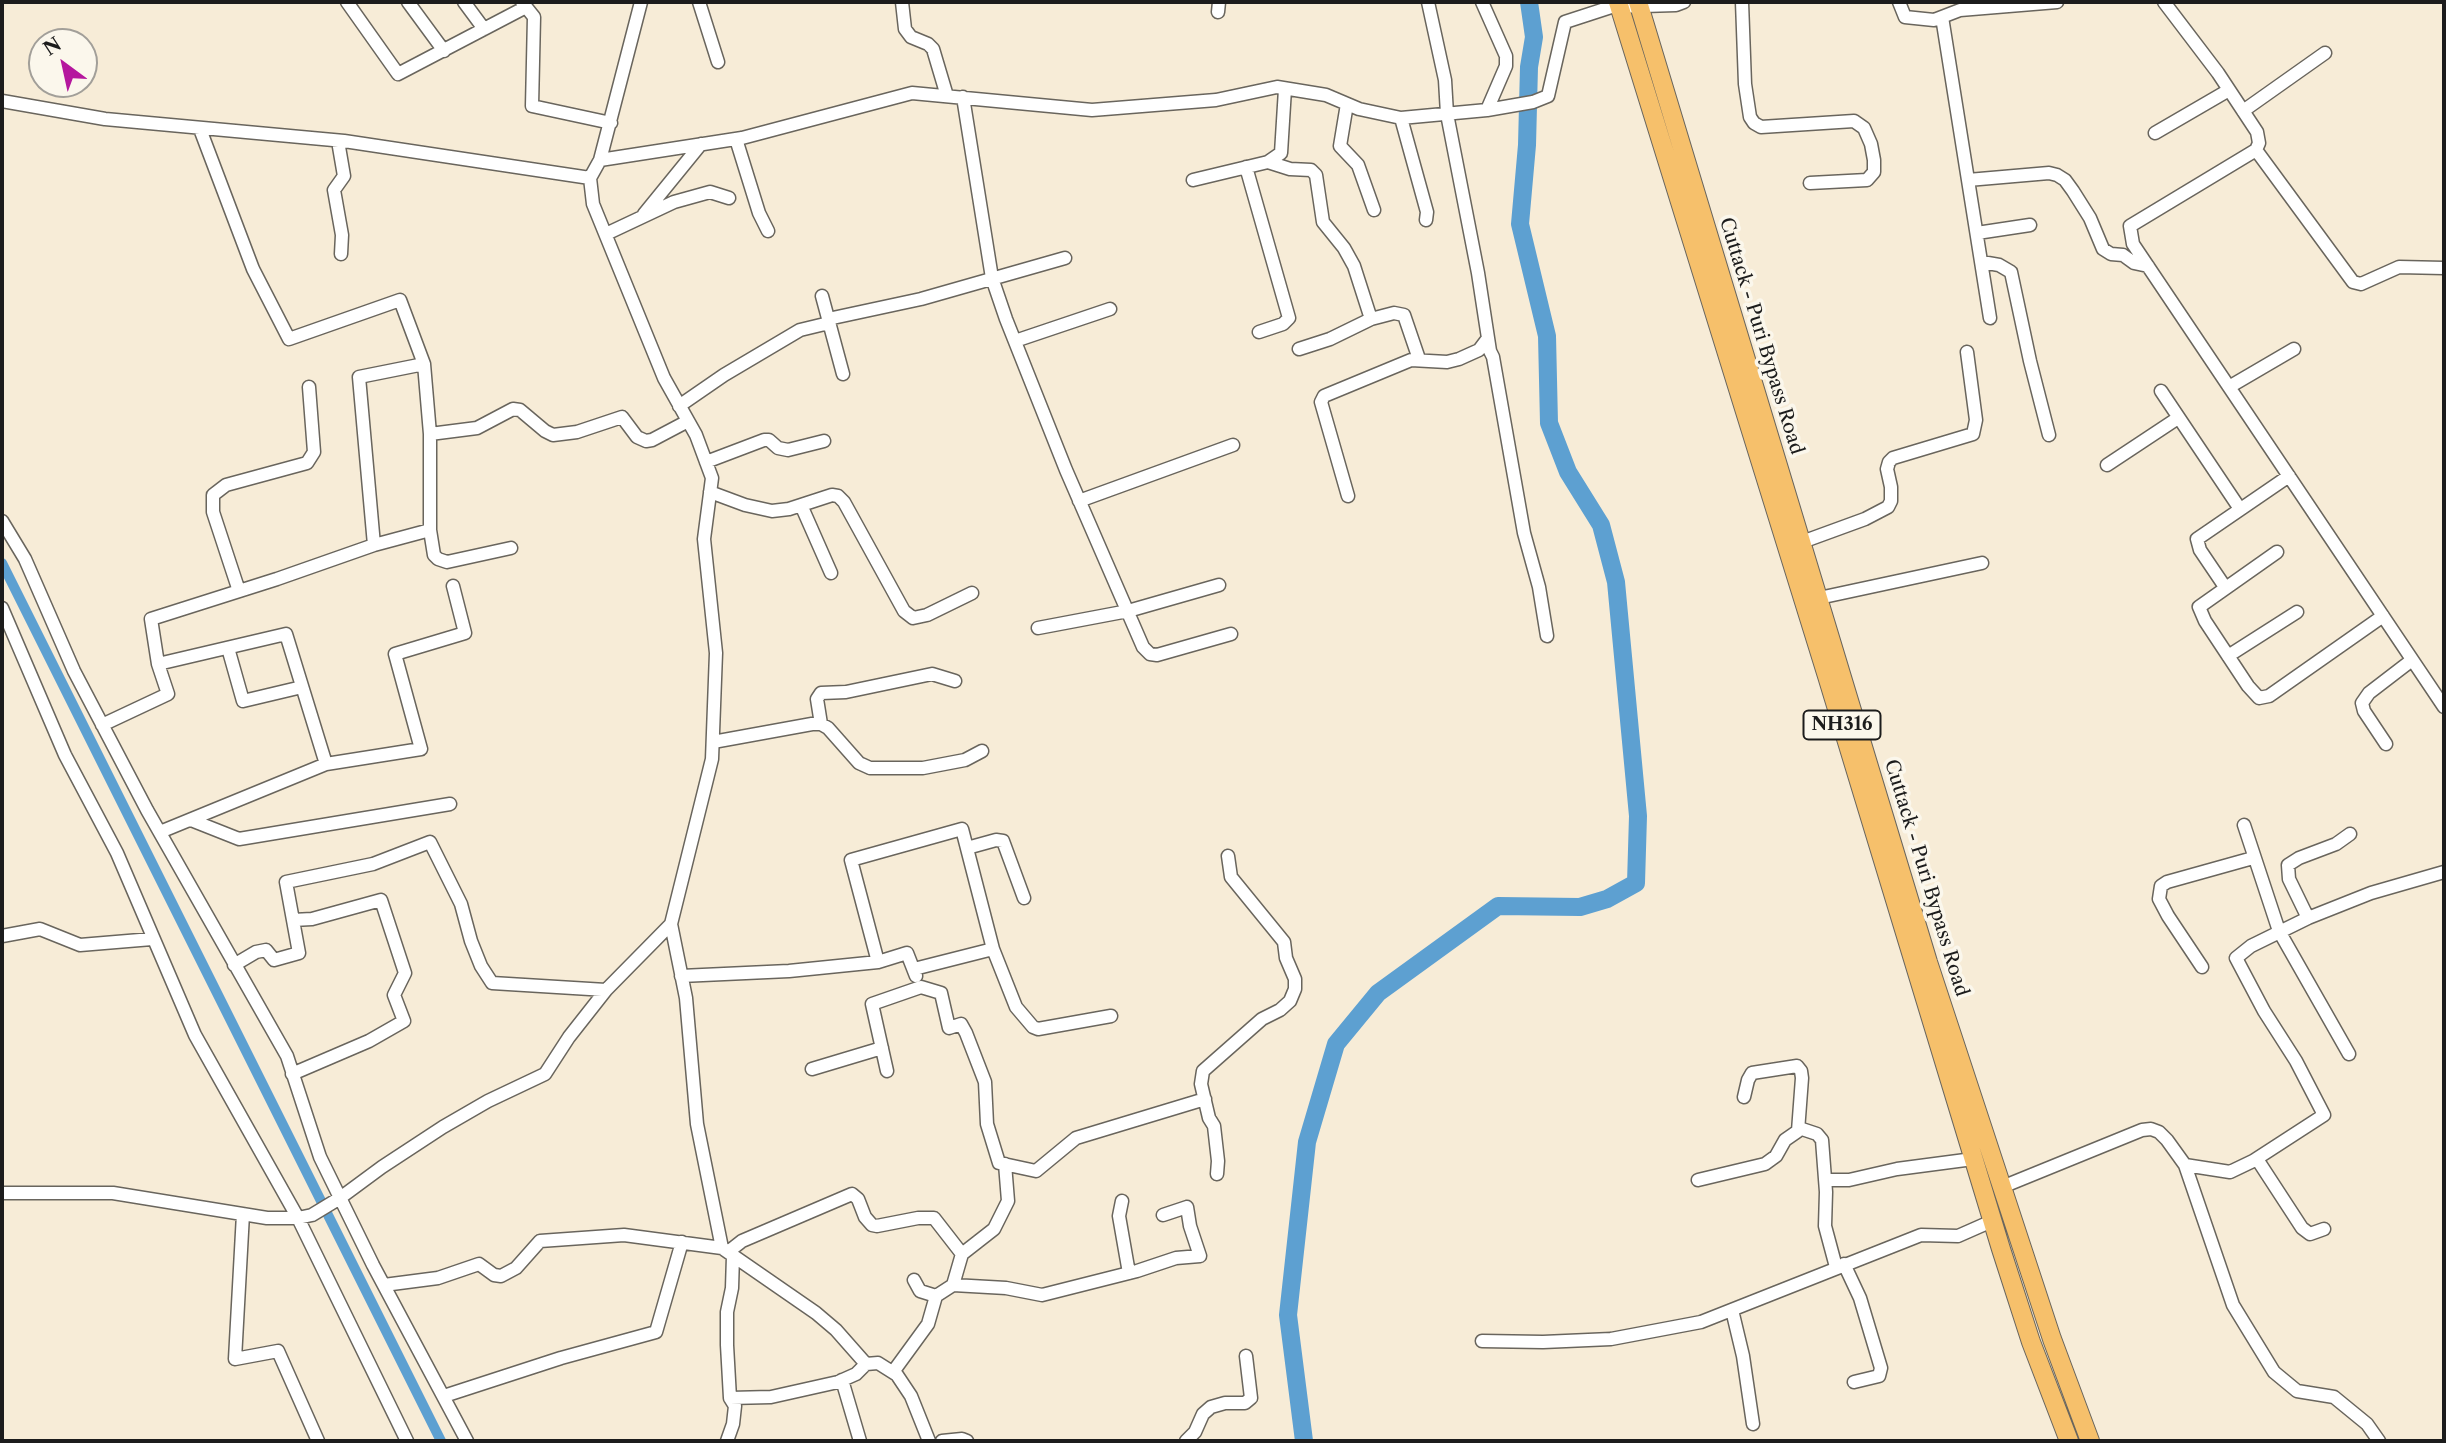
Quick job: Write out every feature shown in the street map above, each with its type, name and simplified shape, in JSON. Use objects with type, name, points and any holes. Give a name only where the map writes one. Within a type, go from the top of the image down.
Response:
[{"type":"highway","name":"Cuttack - Puri Bypass Road","points":[[1619,4],[1824,664],[1992,1221],[2031,1342],[2068,1441]]},
{"type":"highway","name":"Cuttack - Puri Bypass Road","points":[[1639,4],[1928,962],[2052,1339],[2090,1441]]},
{"type":"street","points":[[347,2],[398,74],[484,29],[524,4],[534,17],[532,106],[611,122]]},
{"type":"street","points":[[408,2],[444,51]]},
{"type":"street","points":[[464,2],[484,29]]},
{"type":"street","points":[[641,2],[600,160],[590,178],[593,204],[664,378],[688,421],[712,478],[704,539],[716,653],[712,759],[671,924],[686,998],[697,1124],[728,1252],[732,1288],[727,1312],[730,1398],[735,1406],[727,1441]]},
{"type":"street","points":[[699,2],[718,62]]},
{"type":"street","points":[[902,2],[905,29],[911,37],[929,44],[933,49],[947,96]]},
{"type":"street","points":[[1428,2],[1445,79],[1447,114],[1524,533],[1539,587],[1547,636]]},
{"type":"street","points":[[1482,2],[1506,56],[1506,66],[1492,109]]},
{"type":"street","points":[[600,160],[736,139],[912,93],[1092,110],[1216,100],[1277,87],[1326,95],[1359,109],[1401,118],[1492,109],[1533,102],[1548,96],[1565,22],[1619,4],[1676,5],[1684,2]]},
{"type":"street","points":[[1742,2],[1745,84],[1754,123],[1761,127],[1854,121],[1864,128],[1871,144],[1874,172],[1867,180],[1810,183]]},
{"type":"street","points":[[1899,2],[1905,17],[1934,20],[1960,10],[2057,2]]},
{"type":"street","points":[[2164,2],[2229,90],[2257,132],[2259,143],[2256,150],[2130,226],[2133,244],[2444,707]]},
{"type":"street","points":[[1942,17],[1990,318]]},
{"type":"street","points":[[2243,111],[2325,53]]},
{"type":"street","points":[[1193,180],[1268,162],[1281,153],[1285,89]]},
{"type":"street","points":[[2155,133],[2229,90]]},
{"type":"street","points":[[963,97],[992,278],[1079,501],[1143,647],[1150,654],[1157,655],[1231,634]]},
{"type":"street","points":[[2,98],[105,119],[338,141],[590,178]]},
{"type":"street","points":[[1347,104],[1340,146],[1358,165],[1374,209]]},
{"type":"street","points":[[1401,118],[1427,212],[1426,220]]},
{"type":"street","points":[[200,129],[254,269],[289,340],[400,300],[424,364],[430,434],[430,530],[434,555],[447,562],[511,548]]},
{"type":"street","points":[[736,139],[759,213],[768,231]]},
{"type":"street","points":[[338,141],[344,176],[334,190],[342,235],[341,254]]},
{"type":"street","points":[[642,217],[701,144]]},
{"type":"street","points":[[2256,150],[2353,282],[2361,284],[2399,267],[2444,268]]},
{"type":"street","points":[[1268,162],[1290,169],[1311,170],[1316,175],[1323,222],[1344,248],[1354,267],[1371,319]]},
{"type":"street","points":[[1246,167],[1289,318],[1283,324],[1259,332]]},
{"type":"street","points":[[1968,180],[2057,174],[2065,180],[2079,200],[2103,249],[2111,254],[2123,255],[2134,263],[2148,266]]},
{"type":"street","points":[[606,234],[674,202],[710,192],[729,198]]},
{"type":"street","points":[[1977,233],[2029,225]]},
{"type":"street","points":[[679,406],[724,375],[800,330],[921,299],[1065,257]]},
{"type":"street","points":[[1982,262],[1999,265],[2011,272],[2049,435]]},
{"type":"street","points":[[822,296],[843,374]]},
{"type":"street","points":[[1015,341],[1110,309]]},
{"type":"street","points":[[1299,349],[1330,339],[1371,319],[1394,313],[1404,315],[1419,359]]},
{"type":"street","points":[[1348,496],[1321,401],[1324,396],[1412,360],[1447,362],[1459,359],[1479,350],[1488,338]]},
{"type":"street","points":[[2229,387],[2294,349]]},
{"type":"street","points":[[1802,542],[1865,519],[1888,507],[1891,501],[1891,486],[1887,469],[1893,458],[1973,434],[1976,420],[1967,352]]},
{"type":"street","points":[[374,545],[359,377],[424,364]]},
{"type":"street","points":[[239,591],[213,512],[212,495],[226,485],[307,463],[314,452],[309,387]]},
{"type":"street","points":[[2161,391],[2240,509]]},
{"type":"street","points":[[430,434],[477,428],[513,409],[526,414],[553,435],[577,432],[622,417],[637,438],[646,441],[688,421]]},
{"type":"street","points":[[2107,464],[2178,418]]},
{"type":"street","points":[[706,463],[764,440],[769,440],[778,448],[789,450],[824,441]]},
{"type":"street","points":[[1079,501],[1233,445]]},
{"type":"street","points":[[2225,587],[2200,551],[2197,539],[2289,476]]},
{"type":"street","points":[[710,492],[745,505],[772,511],[832,495],[838,496],[844,502],[899,603],[913,618],[972,593]]},
{"type":"street","points":[[802,505],[831,573]]},
{"type":"street","points":[[2,521],[25,559],[74,671],[102,725],[287,1056],[336,1201],[467,1441]]},
{"type":"street","points":[[102,725],[168,694],[158,664],[151,619],[374,545],[430,530]]},
{"type":"street","points":[[2277,552],[2199,607],[2205,621],[2255,695],[2262,698],[2269,696],[2383,616]]},
{"type":"street","points":[[1819,598],[1982,563]]},
{"type":"street","points":[[1038,628],[1128,611],[1219,585]]},
{"type":"street","points":[[160,832],[326,764],[421,749],[396,654],[465,633],[453,586]]},
{"type":"street","points":[[2,608],[65,755],[117,853],[195,1035],[298,1219],[407,1441]]},
{"type":"street","points":[[2228,656],[2297,612]]},
{"type":"street","points":[[158,664],[286,634],[326,764]]},
{"type":"street","points":[[228,648],[243,701],[302,687]]},
{"type":"street","points":[[2386,744],[2362,703],[2370,693],[2412,660]]},
{"type":"street","points":[[821,724],[817,699],[821,693],[845,692],[932,674],[955,681]]},
{"type":"street","points":[[713,742],[821,724],[828,728],[859,763],[870,768],[923,768],[965,760],[982,751]]},
{"type":"street","points":[[191,820],[239,839],[450,804]]},
{"type":"street","points":[[2244,825],[2279,931],[2349,1054]]},
{"type":"street","points":[[878,962],[851,860],[962,829],[993,949],[1016,1007],[1033,1027],[1038,1029],[1111,1016]]},
{"type":"street","points":[[2308,918],[2289,879],[2288,865],[2336,844],[2350,834]]},
{"type":"street","points":[[967,848],[996,840],[1003,841],[1024,898]]},
{"type":"street","points":[[234,965],[256,952],[266,950],[274,960],[299,953],[286,882],[373,864],[430,842],[461,904],[481,967],[492,983],[606,990]]},
{"type":"street","points":[[1217,1174],[1214,1126],[1209,1118],[1200,1084],[1203,1071],[1262,1019],[1280,1010],[1290,1001],[1295,989],[1295,979],[1286,958],[1284,942],[1231,877],[1228,856]]},
{"type":"street","points":[[2202,967],[2159,899],[2161,886],[2253,858]]},
{"type":"street","points":[[2185,1165],[2230,1172],[2257,1159],[2324,1115],[2236,957],[2279,931],[2308,918],[2371,893],[2444,872]]},
{"type":"street","points":[[292,1074],[369,1041],[404,1021],[394,995],[405,973],[381,900],[312,919],[293,920]]},
{"type":"street","points":[[2,1193],[113,1194],[267,1218],[298,1219],[312,1215],[443,1127],[488,1101],[545,1074],[569,1037],[606,990],[671,924]]},
{"type":"street","points":[[2,936],[40,929],[80,945],[152,939]]},
{"type":"street","points":[[914,969],[993,949]]},
{"type":"street","points":[[681,976],[789,971],[878,962],[907,953],[921,987]]},
{"type":"street","points":[[887,1071],[872,1003],[921,987],[941,993],[949,1028],[961,1024],[965,1032],[985,1082],[988,1124],[999,1163],[1036,1171],[1076,1138],[1205,1099]]},
{"type":"street","points":[[812,1069],[882,1048]]},
{"type":"street","points":[[1698,1180],[1765,1164],[1776,1156],[1782,1143],[1799,1128],[1802,1079],[1797,1066],[1752,1073],[1744,1097]]},
{"type":"street","points":[[1799,1128],[1820,1136],[1825,1180],[1825,1226],[1840,1266],[1860,1298],[1881,1368],[1879,1376],[1854,1382]]},
{"type":"street","points":[[2002,1187],[2142,1130],[2151,1129],[2168,1140],[2185,1165],[2233,1305],[2274,1372],[2297,1391],[2334,1397],[2367,1424],[2379,1441]]},
{"type":"street","points":[[1825,1180],[1849,1180],[1897,1169],[1973,1158]]},
{"type":"street","points":[[2257,1159],[2302,1228],[2310,1234],[2323,1229]]},
{"type":"street","points":[[953,1285],[962,1254],[994,1229],[1008,1201],[1005,1164]]},
{"type":"street","points":[[728,1252],[742,1241],[852,1194],[858,1199],[865,1217],[872,1225],[934,1218],[962,1254]]},
{"type":"street","points":[[1122,1201],[1119,1216],[1129,1273]]},
{"type":"street","points":[[893,1372],[928,1324],[936,1296],[953,1285],[1006,1288],[1042,1295],[1176,1258],[1200,1256],[1187,1207],[1163,1215]]},
{"type":"street","points":[[243,1214],[235,1359],[278,1351],[318,1441]]},
{"type":"street","points":[[1482,1342],[1611,1339],[1701,1322],[1921,1235],[1958,1236],[1992,1221]]},
{"type":"street","points":[[384,1285],[438,1278],[479,1264],[494,1275],[500,1276],[516,1268],[540,1241],[624,1235],[682,1242],[728,1252],[816,1313],[836,1330],[866,1364]]},
{"type":"street","points":[[444,1396],[561,1358],[656,1332],[682,1242]]},
{"type":"street","points":[[914,1280],[920,1291],[936,1296]]},
{"type":"street","points":[[1732,1310],[1743,1356],[1753,1424]]},
{"type":"street","points":[[1186,1441],[1211,1407],[1225,1403],[1245,1403],[1251,1398],[1247,1356]]},
{"type":"street","points":[[730,1398],[771,1397],[842,1380],[856,1374],[866,1364],[878,1363],[893,1372],[911,1396],[929,1441]]},
{"type":"street","points":[[842,1380],[860,1441]]},
{"type":"street","points":[[942,1441],[967,1441]]},
{"type":"waterway","points":[[1304,1441],[1288,1315],[1307,1142],[1336,1044],[1378,993],[1498,906],[1580,907],[1607,899],[1636,883],[1638,816],[1616,582],[1601,525],[1568,472],[1549,423],[1547,336],[1520,224],[1527,145],[1529,67],[1534,37],[1529,2]]},
{"type":"waterway","points":[[2,563],[441,1441]]}]
